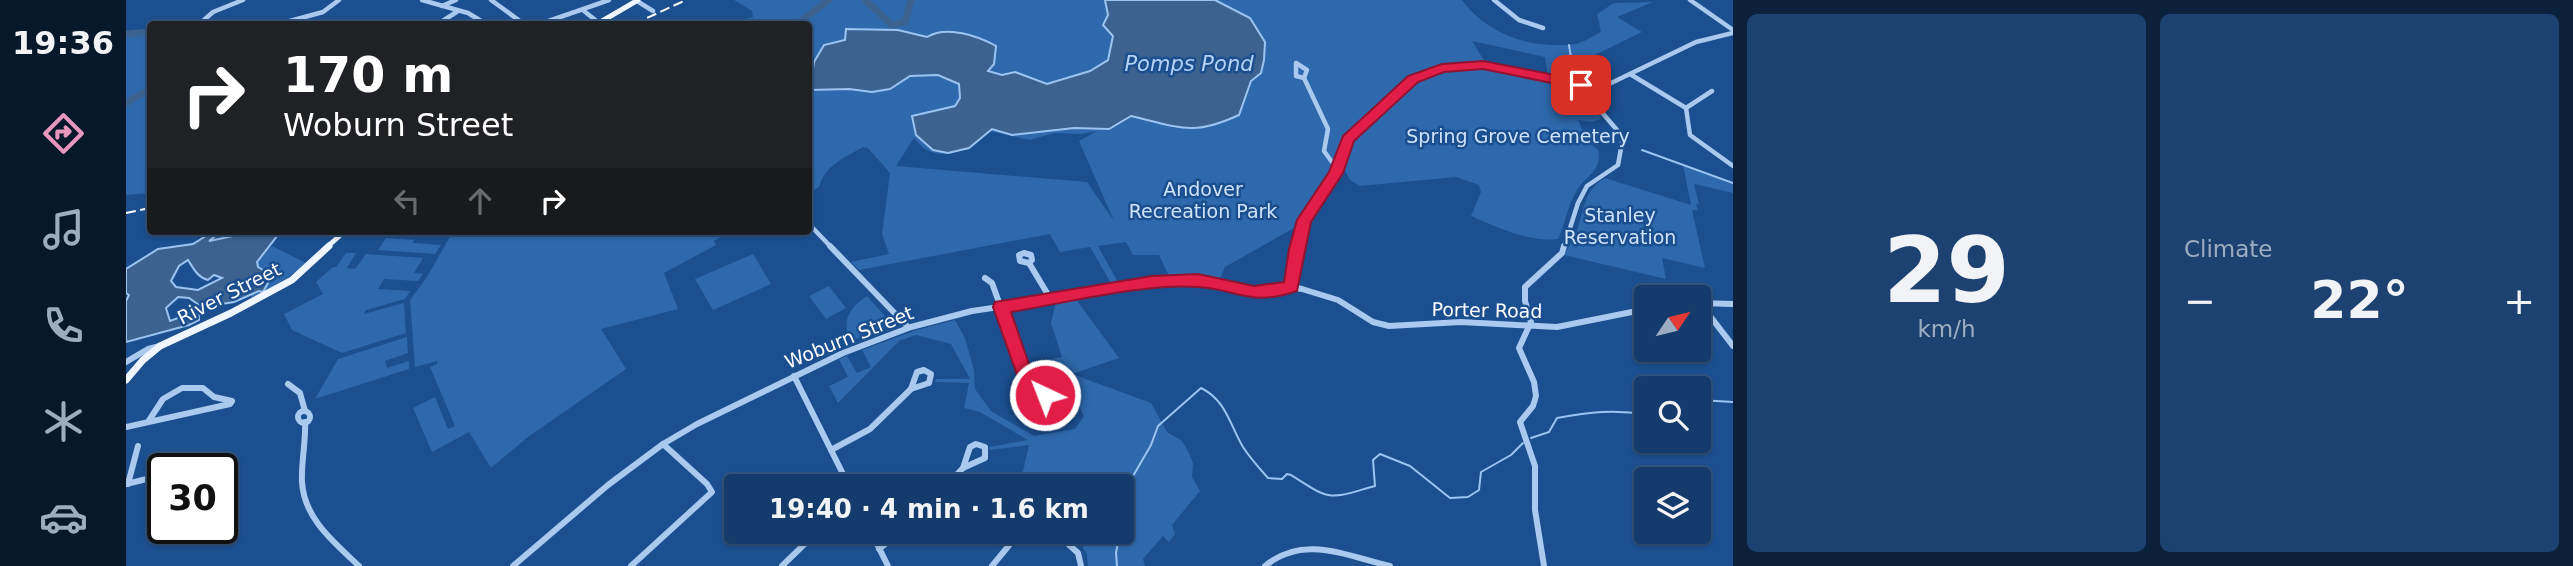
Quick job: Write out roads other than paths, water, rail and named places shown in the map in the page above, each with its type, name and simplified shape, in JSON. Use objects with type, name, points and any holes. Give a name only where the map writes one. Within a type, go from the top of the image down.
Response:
[{"type":"main road","points":[[603,21],[638,0]]},
{"type":"main road","name":"River Street","points":[[126,380],[143,360],[160,346],[286,284],[309,267],[341,235]]},
{"type":"street","points":[[204,20],[214,12],[243,0]]},
{"type":"street","points":[[290,21],[323,12],[339,0]]},
{"type":"street","points":[[422,0],[458,10],[482,21]]},
{"type":"street","points":[[442,6],[456,0]]},
{"type":"street","points":[[491,0],[521,21]]},
{"type":"street","points":[[551,21],[609,0]]},
{"type":"street","points":[[638,0],[653,11]]},
{"type":"street","points":[[1494,0],[1519,20],[1543,28]]},
{"type":"street","points":[[1690,0],[1733,31]]},
{"type":"street","points":[[442,21],[458,10]]},
{"type":"street","points":[[584,11],[595,21]]},
{"type":"street","points":[[1292,287],[1304,220],[1336,173],[1348,139],[1413,79],[1442,68],[1483,65],[1574,84],[1607,85],[1696,42],[1733,31]]},
{"type":"street","points":[[1630,74],[1686,108]]},
{"type":"street","points":[[1304,78],[1310,85],[1315,107],[1328,124],[1329,136],[1324,151],[1332,162]]},
{"type":"street","points":[[1544,566],[1535,510],[1535,466],[1520,422],[1535,398],[1533,378],[1519,350],[1531,322],[1525,301],[1525,287],[1562,253],[1578,203],[1587,186],[1618,165],[1625,141],[1599,109],[1607,85]]},
{"type":"street","points":[[1686,108],[1712,92]]},
{"type":"street","points":[[1686,108],[1693,139],[1733,166]]},
{"type":"street","points":[[812,227],[908,327]]},
{"type":"street","points":[[1029,263],[1050,298]]},
{"type":"street","points":[[985,278],[992,284],[1027,380]]},
{"type":"street","name":"Woburn Street","points":[[513,566],[598,494],[663,444],[794,376],[908,327],[1050,298],[1184,280],[1214,283],[1254,293],[1269,293],[1292,287]]},
{"type":"street","name":"Porter Road","points":[[1292,287],[1329,296],[1373,322],[1390,326],[1461,322],[1567,326],[1634,312]]},
{"type":"street","points":[[1712,303],[1733,304]]},
{"type":"street","points":[[1712,319],[1733,346]]},
{"type":"street","points":[[126,362],[148,349],[160,346]]},
{"type":"street","points":[[794,376],[843,474]]},
{"type":"street","points":[[288,384],[299,391],[305,411],[312,415],[305,422],[302,484],[309,511],[324,531],[359,566]]},
{"type":"street","points":[[126,427],[230,404],[231,400],[214,397],[203,388],[177,389],[163,397],[148,422]]},
{"type":"street","points":[[831,450],[870,429],[911,389]]},
{"type":"street","points":[[631,566],[712,492],[710,486],[663,444]]},
{"type":"street","points":[[127,484],[138,446]]},
{"type":"street","points":[[957,474],[963,468]]},
{"type":"street","points":[[127,484],[147,479]]},
{"type":"street","points":[[782,566],[805,544]]},
{"type":"street","points":[[877,544],[888,566]]},
{"type":"street","points":[[879,549],[885,544]]},
{"type":"street","points":[[992,566],[1010,544]]},
{"type":"street","points":[[1068,544],[1078,553],[1081,566]]},
{"type":"street","points":[[1265,566],[1281,553],[1301,548],[1390,566]]},
{"type":"water","name":"Pomps Pond","points":[[1105,0],[1215,0],[1250,18],[1265,42],[1264,60],[1261,73],[1251,81],[1239,115],[1196,128],[1131,116],[1109,129],[1074,128],[1012,135],[992,129],[969,148],[948,153],[933,150],[916,135],[912,116],[955,106],[960,98],[959,84],[938,75],[910,76],[890,89],[872,92],[849,89],[812,90],[814,62],[824,45],[845,40],[846,29],[898,30],[927,37],[944,32],[972,36],[996,46],[994,64],[988,71],[1002,75],[1015,72],[1047,84],[1090,71],[1108,60],[1113,36],[1103,25],[1108,15]]},
{"type":"water","points":[[208,235],[217,235],[209,241],[235,235],[278,235],[257,262],[258,267],[266,272],[268,283],[263,292],[259,291],[234,302],[203,307],[199,311],[199,320],[189,325],[126,342],[126,301],[129,295],[126,293],[126,269],[158,249],[193,244]],"holes":[[[188,260],[196,272],[208,280],[214,275],[222,278],[198,290],[176,287],[171,281],[179,266]],[[178,297],[189,298],[199,305],[186,315],[170,321],[166,308]]]},
{"type":"waterway","points":[[801,21],[829,0]]},
{"type":"waterway","points":[[865,0],[892,25],[905,22],[911,0]]},
{"type":"waterway","points":[[126,34],[147,32]]},
{"type":"waterway","points":[[1569,45],[1572,64],[1568,75],[1571,80]]},
{"type":"waterway","points":[[126,103],[147,91]]},
{"type":"waterway","points":[[1642,150],[1733,183]]},
{"type":"waterway","points":[[1134,474],[1151,445],[1158,426],[1201,388],[1222,406],[1243,447],[1268,478],[1282,479],[1287,474],[1291,475],[1315,490],[1331,496],[1375,486],[1373,460],[1380,454],[1410,466],[1450,498],[1468,497],[1479,490],[1481,472],[1511,455],[1523,443]]},
{"type":"waterway","points":[[1711,401],[1733,402]]},
{"type":"waterway","points":[[1531,438],[1549,432],[1557,418],[1602,412],[1634,413]]},
{"type":"waterway","points":[[1117,566],[1118,544]]},
{"type":"railway","points":[[640,21],[686,0]]},
{"type":"railway","points":[[126,213],[147,209]]},
{"type":"park label","name":"Spring Grove Cemetery","points":[[1518,136]]},
{"type":"park label","name":"Andover Recreation Park","points":[[1203,200]]},
{"type":"park label","name":"Stanley Reservation","points":[[1620,226]]}]
